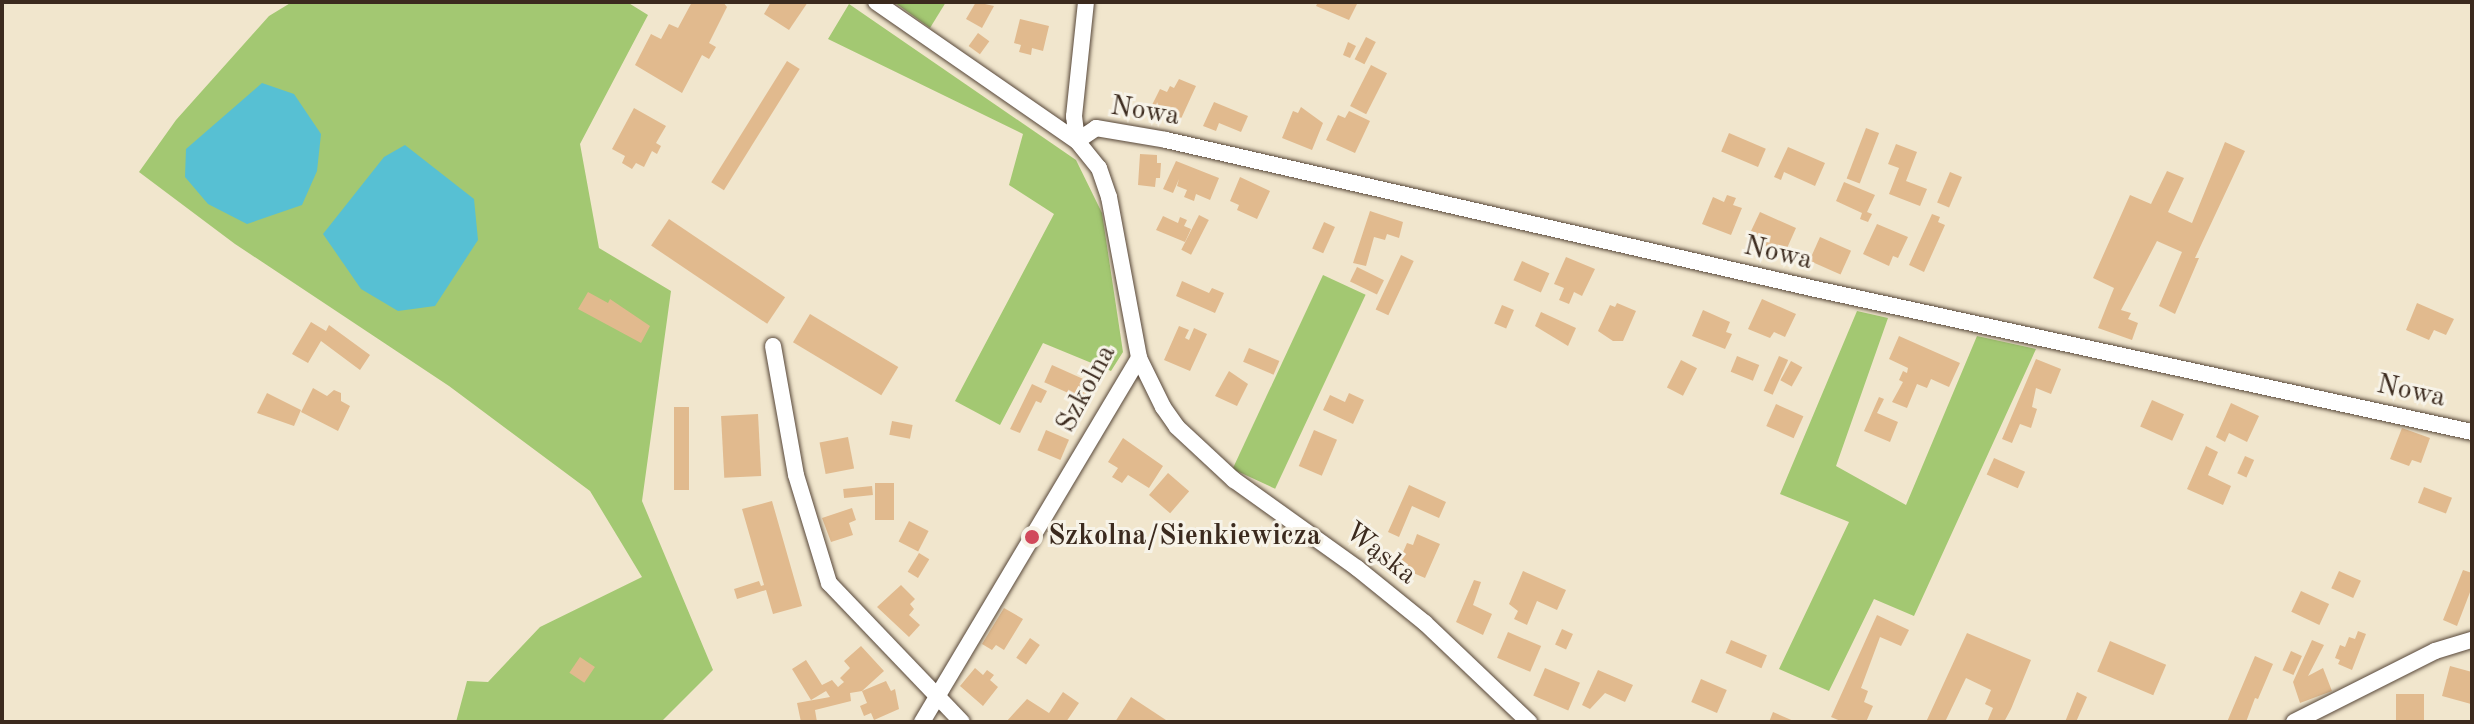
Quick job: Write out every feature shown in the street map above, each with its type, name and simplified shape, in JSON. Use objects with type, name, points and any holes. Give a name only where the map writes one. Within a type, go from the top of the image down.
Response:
[{"type":"street","name":"Szkolna","points":[[876,2],[1077,141],[1099,168],[1109,197],[1139,358],[922,722]]},
{"type":"street","points":[[1077,141],[1074,116],[1086,2]]},
{"type":"street","name":"Nowa","points":[[1077,141],[1096,128],[1166,140],[1811,288],[2472,432]]},
{"type":"street","points":[[773,346],[796,475],[829,583],[962,722]]},
{"type":"street","name":"Wąska","points":[[1139,358],[1150,384],[1177,427],[1215,464],[1357,568],[1425,623],[1529,722]]},
{"type":"street","points":[[2294,722],[2435,651],[2472,640]]},
{"type":"green space","points":[[292,2],[627,2],[648,15],[580,144],[599,248],[671,291],[642,501],[713,670],[661,722],[456,722],[467,681],[488,682],[540,627],[642,577],[590,491],[449,386],[235,244],[139,172],[176,120],[269,16]]},
{"type":"green space","points":[[894,2],[946,2],[930,28]]},
{"type":"green space","points":[[849,4],[1076,160],[1102,213],[1123,352],[1111,371],[1043,343],[1000,425],[955,401],[1054,214],[1009,185],[1023,134],[828,39]]},
{"type":"green space","points":[[1323,275],[1366,295],[1275,489],[1233,469]]},
{"type":"green space","points":[[1857,311],[1888,318],[1836,466],[1906,505],[1977,336],[2036,349],[1914,616],[1874,599],[1829,691],[1779,669],[1849,522],[1780,494]]},
{"type":"water","points":[[262,83],[294,94],[321,134],[317,171],[302,205],[247,224],[208,204],[185,177],[186,149]]},
{"type":"water","points":[[405,145],[474,199],[478,240],[435,306],[398,311],[361,289],[323,234],[384,157]]},
{"type":"building","points":[[692,2],[723,2],[727,7],[709,43],[716,47],[709,59],[702,55],[682,93],[635,65],[651,34],[661,39],[669,24],[678,28]]},
{"type":"building","points":[[771,2],[808,2],[789,30],[764,14]]},
{"type":"building","points":[[976,2],[994,6],[982,28],[966,19]]},
{"type":"building","points":[[1318,2],[1358,2],[1349,20],[1316,6]]},
{"type":"building","points":[[1020,19],[1049,26],[1043,51],[1032,48],[1031,55],[1019,52],[1021,45],[1014,43]]},
{"type":"building","points":[[978,33],[989,41],[980,54],[969,46]]},
{"type":"building","points":[[1366,37],[1376,42],[1364,64],[1355,59]]},
{"type":"building","points":[[1348,42],[1356,46],[1350,58],[1343,55]]},
{"type":"building","points":[[787,61],[800,69],[724,190],[711,182]]},
{"type":"building","points":[[1371,65],[1387,73],[1366,114],[1350,106]]},
{"type":"building","points":[[1179,79],[1196,86],[1180,121],[1151,107],[1160,89],[1167,92],[1170,86],[1174,88]]},
{"type":"building","points":[[1214,102],[1248,116],[1241,132],[1219,123],[1216,131],[1203,126]]},
{"type":"building","points":[[1301,107],[1323,123],[1312,150],[1282,138],[1293,111],[1298,113]]},
{"type":"building","points":[[634,108],[666,126],[656,143],[661,146],[657,154],[652,151],[644,167],[636,163],[632,169],[622,163],[625,156],[612,149]]},
{"type":"building","points":[[1349,111],[1370,121],[1355,153],[1326,140],[1338,115],[1345,118]]},
{"type":"building","points":[[1866,128],[1879,133],[1860,183],[1847,178]]},
{"type":"building","points":[[1729,133],[1766,149],[1758,167],[1721,151]]},
{"type":"building","points":[[2225,142],[2245,151],[2195,258],[2199,258],[2175,314],[2159,306],[2182,252],[2157,241],[2121,310],[2131,313],[2128,319],[2138,323],[2132,340],[2098,328],[2114,288],[2093,278],[2130,195],[2151,204],[2167,171],[2184,178],[2168,212],[2192,223]]},
{"type":"building","points":[[1896,144],[1917,152],[1906,181],[1927,189],[1920,206],[1889,194],[1899,168],[1888,164]]},
{"type":"building","points":[[1788,147],[1825,163],[1815,186],[1784,172],[1781,180],[1774,177]]},
{"type":"building","points":[[1140,154],[1157,155],[1157,163],[1161,163],[1160,178],[1156,178],[1155,187],[1138,185]]},
{"type":"building","points":[[1176,161],[1219,178],[1210,200],[1196,194],[1194,201],[1184,197],[1187,190],[1177,186],[1179,179],[1173,193],[1163,189]]},
{"type":"building","points":[[1950,172],[1962,177],[1949,207],[1937,202]]},
{"type":"building","points":[[1240,177],[1270,191],[1257,219],[1237,210],[1239,205],[1230,201]]},
{"type":"building","points":[[1844,182],[1875,195],[1867,212],[1872,214],[1868,222],[1860,219],[1862,213],[1836,201]]},
{"type":"building","points":[[1727,195],[1736,198],[1733,205],[1742,208],[1731,235],[1702,224],[1713,197],[1724,202]]},
{"type":"building","points":[[1370,211],[1403,222],[1399,238],[1387,234],[1385,240],[1374,237],[1366,266],[1353,263]]},
{"type":"building","points":[[1760,212],[1796,228],[1784,255],[1755,242],[1758,234],[1751,231]]},
{"type":"building","points":[[1932,214],[1940,217],[1938,222],[1945,225],[1924,272],[1909,265]]},
{"type":"building","points":[[1199,215],[1209,220],[1191,255],[1181,250]]},
{"type":"building","points":[[1163,216],[1178,223],[1180,217],[1187,220],[1184,226],[1191,229],[1185,242],[1156,230]]},
{"type":"building","points":[[669,219],[785,297],[767,324],[651,246]]},
{"type":"building","points":[[1324,222],[1335,227],[1323,253],[1312,248]]},
{"type":"building","points":[[1877,224],[1908,237],[1898,258],[1893,256],[1889,266],[1863,254]]},
{"type":"building","points":[[1820,237],[1851,251],[1840,275],[1809,261]]},
{"type":"building","points":[[1401,255],[1414,261],[1388,315],[1376,309]]},
{"type":"building","points":[[1566,257],[1595,269],[1582,296],[1574,292],[1569,304],[1559,300],[1564,288],[1554,284]]},
{"type":"building","points":[[1522,261],[1549,273],[1541,292],[1513,280]]},
{"type":"building","points":[[1357,267],[1384,280],[1377,295],[1350,281]]},
{"type":"building","points":[[1182,281],[1209,293],[1212,288],[1224,293],[1215,313],[1176,296]]},
{"type":"building","points":[[588,292],[608,303],[610,299],[650,326],[641,343],[578,309]]},
{"type":"building","points":[[1762,299],[1796,314],[1785,337],[1774,332],[1770,338],[1748,329]]},
{"type":"building","points":[[1617,303],[1636,311],[1623,341],[1613,341],[1598,331],[1610,305],[1615,307]]},
{"type":"building","points":[[2417,303],[2454,319],[2446,335],[2434,330],[2429,340],[2406,330]]},
{"type":"building","points":[[1502,305],[1514,310],[1506,328],[1494,323]]},
{"type":"building","points":[[1703,310],[1730,322],[1726,332],[1732,334],[1725,349],[1692,336]]},
{"type":"building","points":[[1541,312],[1576,328],[1568,346],[1535,326]]},
{"type":"building","points":[[810,314],[898,367],[881,395],[793,342]]},
{"type":"building","points":[[311,322],[326,331],[329,325],[370,355],[360,370],[321,341],[308,363],[292,354]]},
{"type":"building","points":[[1179,326],[1189,330],[1185,338],[1189,340],[1194,328],[1207,334],[1190,371],[1164,360]]},
{"type":"building","points":[[1899,336],[1960,363],[1949,387],[1931,379],[1927,388],[1917,384],[1907,408],[1892,402],[1903,382],[1899,380],[1903,371],[1907,373],[1908,368],[1889,359]]},
{"type":"building","points":[[1249,348],[1279,361],[1274,375],[1243,362]]},
{"type":"building","points":[[1737,356],[1759,365],[1753,381],[1731,372]]},
{"type":"building","points":[[1779,356],[1788,360],[1773,395],[1764,391]]},
{"type":"building","points":[[2036,359],[2061,369],[2051,394],[2036,388],[2032,407],[2037,409],[2031,428],[2020,424],[2012,443],[2002,439]]},
{"type":"building","points":[[1681,360],[1697,368],[1683,396],[1667,388]]},
{"type":"building","points":[[1791,361],[1802,367],[1792,387],[1780,380]]},
{"type":"building","points":[[1052,365],[1092,383],[1084,400],[1044,382]]},
{"type":"building","points":[[1229,371],[1248,384],[1237,406],[1215,396]]},
{"type":"building","points":[[1032,384],[1047,391],[1041,403],[1036,401],[1020,433],[1010,429]]},
{"type":"building","points":[[313,388],[327,396],[334,390],[341,393],[341,401],[350,406],[338,431],[301,412]]},
{"type":"building","points":[[267,393],[301,410],[294,426],[257,413]]},
{"type":"building","points":[[1349,393],[1364,400],[1353,424],[1323,410],[1330,395],[1345,402]]},
{"type":"building","points":[[1879,397],[1884,399],[1877,413],[1898,422],[1890,442],[1864,431]]},
{"type":"building","points":[[2152,400],[2184,414],[2172,441],[2140,426]]},
{"type":"building","points":[[2231,403],[2259,416],[2247,442],[2229,433],[2225,442],[2216,437]]},
{"type":"building","points":[[1776,404],[1803,416],[1794,438],[1766,426]]},
{"type":"building","points":[[674,407],[689,407],[689,490],[674,490]]},
{"type":"building","points":[[758,414],[761,476],[724,478],[721,416]]},
{"type":"building","points":[[892,421],[913,425],[910,439],[889,435]]},
{"type":"building","points":[[2402,428],[2430,438],[2421,463],[2412,460],[2409,466],[2390,459]]},
{"type":"building","points":[[1046,430],[1069,440],[1060,460],[1037,450]]},
{"type":"building","points":[[1314,430],[1337,440],[1322,476],[1299,466]]},
{"type":"building","points":[[848,437],[854,468],[826,474],[820,443]]},
{"type":"building","points":[[1123,438],[1163,466],[1149,488],[1128,475],[1122,483],[1112,477],[1118,468],[1108,462]]},
{"type":"building","points":[[2206,446],[2218,452],[2208,475],[2231,486],[2223,505],[2187,489]]},
{"type":"building","points":[[2245,456],[2254,460],[2246,477],[2237,473]]},
{"type":"building","points":[[1994,458],[2025,472],[2018,488],[1987,474]]},
{"type":"building","points":[[1168,473],[1189,491],[1170,513],[1149,495]]},
{"type":"building","points":[[875,483],[894,483],[894,520],[875,520]]},
{"type":"building","points":[[1409,485],[1446,502],[1439,518],[1412,506],[1399,537],[1388,532]]},
{"type":"building","points":[[872,486],[873,495],[844,498],[843,489]]},
{"type":"building","points":[[2424,487],[2452,498],[2446,514],[2418,503]]},
{"type":"building","points":[[772,501],[802,606],[773,614],[766,590],[737,599],[734,589],[759,581],[761,586],[764,585],[742,509]]},
{"type":"building","points":[[852,508],[856,520],[849,523],[853,535],[831,542],[822,518]]},
{"type":"building","points":[[909,521],[929,531],[918,551],[899,541]]},
{"type":"building","points":[[1417,534],[1440,544],[1425,578],[1397,566],[1407,543],[1413,545]]},
{"type":"building","points":[[919,553],[929,559],[918,578],[908,572]]},
{"type":"building","points":[[2463,570],[2472,573],[2472,587],[2457,626],[2443,620]]},
{"type":"building","points":[[1523,571],[1566,590],[1557,610],[1537,601],[1527,625],[1514,619],[1518,611],[1509,604]]},
{"type":"building","points":[[2339,571],[2361,581],[2353,598],[2331,588]]},
{"type":"building","points":[[1474,580],[1481,582],[1473,605],[1492,614],[1483,635],[1456,622]]},
{"type":"building","points":[[901,585],[915,599],[910,604],[914,609],[909,615],[920,625],[909,637],[877,607]]},
{"type":"building","points":[[2301,591],[2329,604],[2319,625],[2291,612]]},
{"type":"building","points":[[1004,608],[1023,619],[1004,650],[996,645],[992,650],[982,644]]},
{"type":"building","points":[[1877,615],[1909,630],[1901,646],[1880,637],[1861,688],[1868,691],[1864,702],[1873,706],[1866,722],[1843,722],[1831,717]]},
{"type":"building","points":[[1562,629],[1573,634],[1566,649],[1555,645]]},
{"type":"building","points":[[2358,631],[2366,634],[2352,670],[2338,664],[2340,660],[2335,658],[2340,645],[2345,647],[2349,637],[2355,639]]},
{"type":"building","points":[[1508,632],[1541,646],[1530,672],[1497,658]]},
{"type":"building","points":[[1967,633],[2031,660],[2011,709],[2004,722],[1987,722],[1993,708],[1985,704],[1991,690],[1966,678],[1945,722],[1926,722]]},
{"type":"building","points":[[1030,638],[1040,645],[1026,665],[1016,658]]},
{"type":"building","points":[[1731,640],[1767,655],[1761,668],[1726,653]]},
{"type":"building","points":[[2312,640],[2324,645],[2308,676],[2323,668],[2332,691],[2300,703],[2293,682]]},
{"type":"building","points":[[2110,641],[2166,665],[2153,695],[2097,671]]},
{"type":"building","points":[[861,646],[884,671],[862,691],[850,693],[851,701],[815,710],[817,722],[801,722],[797,703],[830,697],[826,691],[811,700],[792,669],[806,660],[822,685],[832,680],[838,687],[844,682],[840,678],[850,668],[844,661]]},
{"type":"building","points":[[2291,651],[2302,656],[2293,675],[2282,670]]},
{"type":"building","points":[[2255,656],[2273,664],[2246,722],[2227,722]]},
{"type":"building","points":[[580,657],[595,667],[584,683],[569,673]]},
{"type":"building","points":[[2450,666],[2472,672],[2471,704],[2442,696]]},
{"type":"building","points":[[975,668],[983,675],[987,670],[994,675],[990,680],[998,687],[983,706],[960,686]]},
{"type":"building","points":[[1545,668],[1580,683],[1568,710],[1533,696]]},
{"type":"building","points":[[1598,670],[1633,685],[1625,702],[1605,693],[1590,709],[1582,705]]},
{"type":"building","points":[[1701,679],[1727,690],[1717,713],[1691,702]]},
{"type":"building","points":[[886,681],[891,691],[895,689],[899,709],[874,720],[871,713],[864,716],[860,706],[867,703],[862,691]]},
{"type":"building","points":[[1063,692],[1079,703],[1066,722],[1006,722],[1027,699],[1049,713]]},
{"type":"building","points":[[2077,692],[2087,697],[2076,722],[2065,722]]},
{"type":"building","points":[[2396,694],[2424,694],[2424,720],[2396,720]]},
{"type":"building","points":[[1131,697],[1169,722],[1115,722]]},
{"type":"building","points":[[1773,712],[1796,722],[1769,722]]},
{"type":"place","name":"Szkolna/Sienkiewicza","points":[[1032,537]]}]
